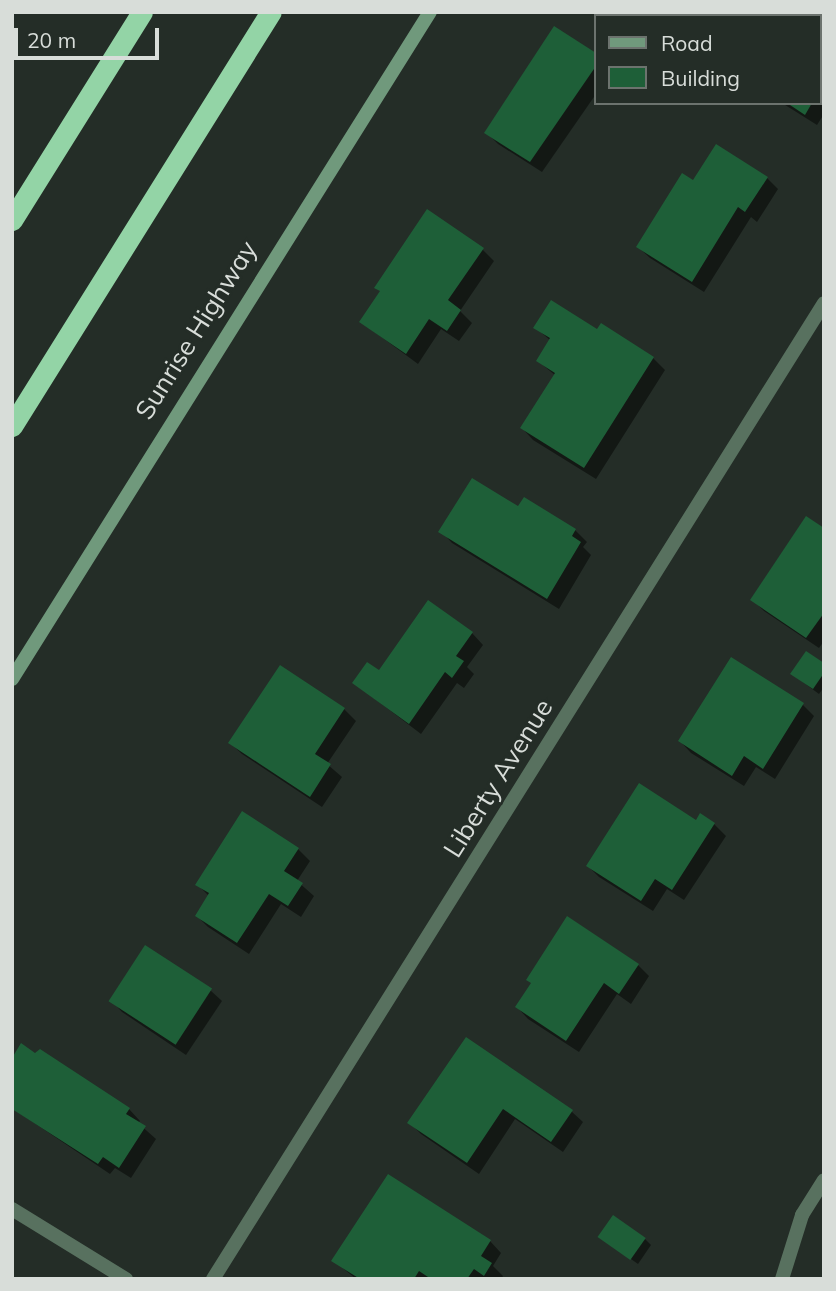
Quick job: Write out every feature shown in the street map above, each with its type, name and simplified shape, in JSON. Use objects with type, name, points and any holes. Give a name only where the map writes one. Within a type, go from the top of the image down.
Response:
[{"type":"highway","points":[[12,220],[142,12]]},
{"type":"highway","points":[[12,426],[271,12]]},
{"type":"main road","name":"Sunrise Highway","points":[[12,679],[429,12]]},
{"type":"street","name":"Liberty Avenue","points":[[213,1279],[824,303]]},
{"type":"street","points":[[782,1279],[802,1215],[824,1180]]},
{"type":"street","points":[[12,1209],[125,1279]]},
{"type":"building","points":[[824,12],[822,87],[822,14],[781,14]]},
{"type":"building","points":[[554,26],[594,52],[594,69],[530,162],[484,133]]},
{"type":"building","points":[[790,105],[811,105],[805,115]]},
{"type":"building","points":[[716,144],[768,177],[745,212],[738,207],[692,282],[636,247],[682,173],[693,180]]},
{"type":"building","points":[[427,209],[484,248],[448,300],[461,310],[447,331],[429,319],[406,354],[359,322],[380,291],[374,288]]},
{"type":"building","points":[[551,300],[597,329],[601,323],[654,357],[584,468],[520,428],[555,373],[536,361],[550,338],[533,328]]},
{"type":"building","points":[[472,478],[518,506],[524,497],[576,529],[572,536],[581,542],[547,599],[438,532]]},
{"type":"building","points":[[806,516],[824,528],[824,613],[806,638],[750,600]]},
{"type":"building","points":[[428,600],[473,632],[456,656],[464,661],[452,678],[445,672],[409,724],[352,683],[367,662],[379,670]]},
{"type":"building","points":[[806,651],[824,663],[824,673],[813,689],[790,674]]},
{"type":"building","points":[[731,657],[804,703],[763,769],[744,756],[732,776],[678,741]]},
{"type":"building","points":[[280,665],[345,708],[315,754],[331,764],[310,797],[228,743]]},
{"type":"building","points":[[639,783],[696,820],[700,813],[715,823],[672,890],[655,879],[641,901],[586,866]]},
{"type":"building","points":[[242,811],[299,848],[284,871],[303,883],[288,906],[269,894],[237,943],[195,916],[209,893],[195,885]]},
{"type":"building","points":[[567,916],[639,964],[619,994],[604,983],[566,1041],[515,1007],[531,983],[526,980]]},
{"type":"building","points":[[145,945],[212,989],[176,1045],[109,1001]]},
{"type":"building","points":[[466,1037],[573,1110],[551,1142],[503,1109],[467,1163],[407,1123]]},
{"type":"building","points":[[21,1043],[35,1053],[40,1049],[130,1108],[126,1114],[146,1126],[119,1168],[103,1157],[98,1164],[12,1109],[12,1058]]},
{"type":"building","points":[[388,1174],[491,1240],[481,1256],[492,1263],[484,1276],[474,1269],[467,1279],[431,1279],[419,1271],[414,1279],[360,1279],[331,1261]]},
{"type":"building","points":[[613,1215],[646,1238],[630,1260],[598,1237]]}]
